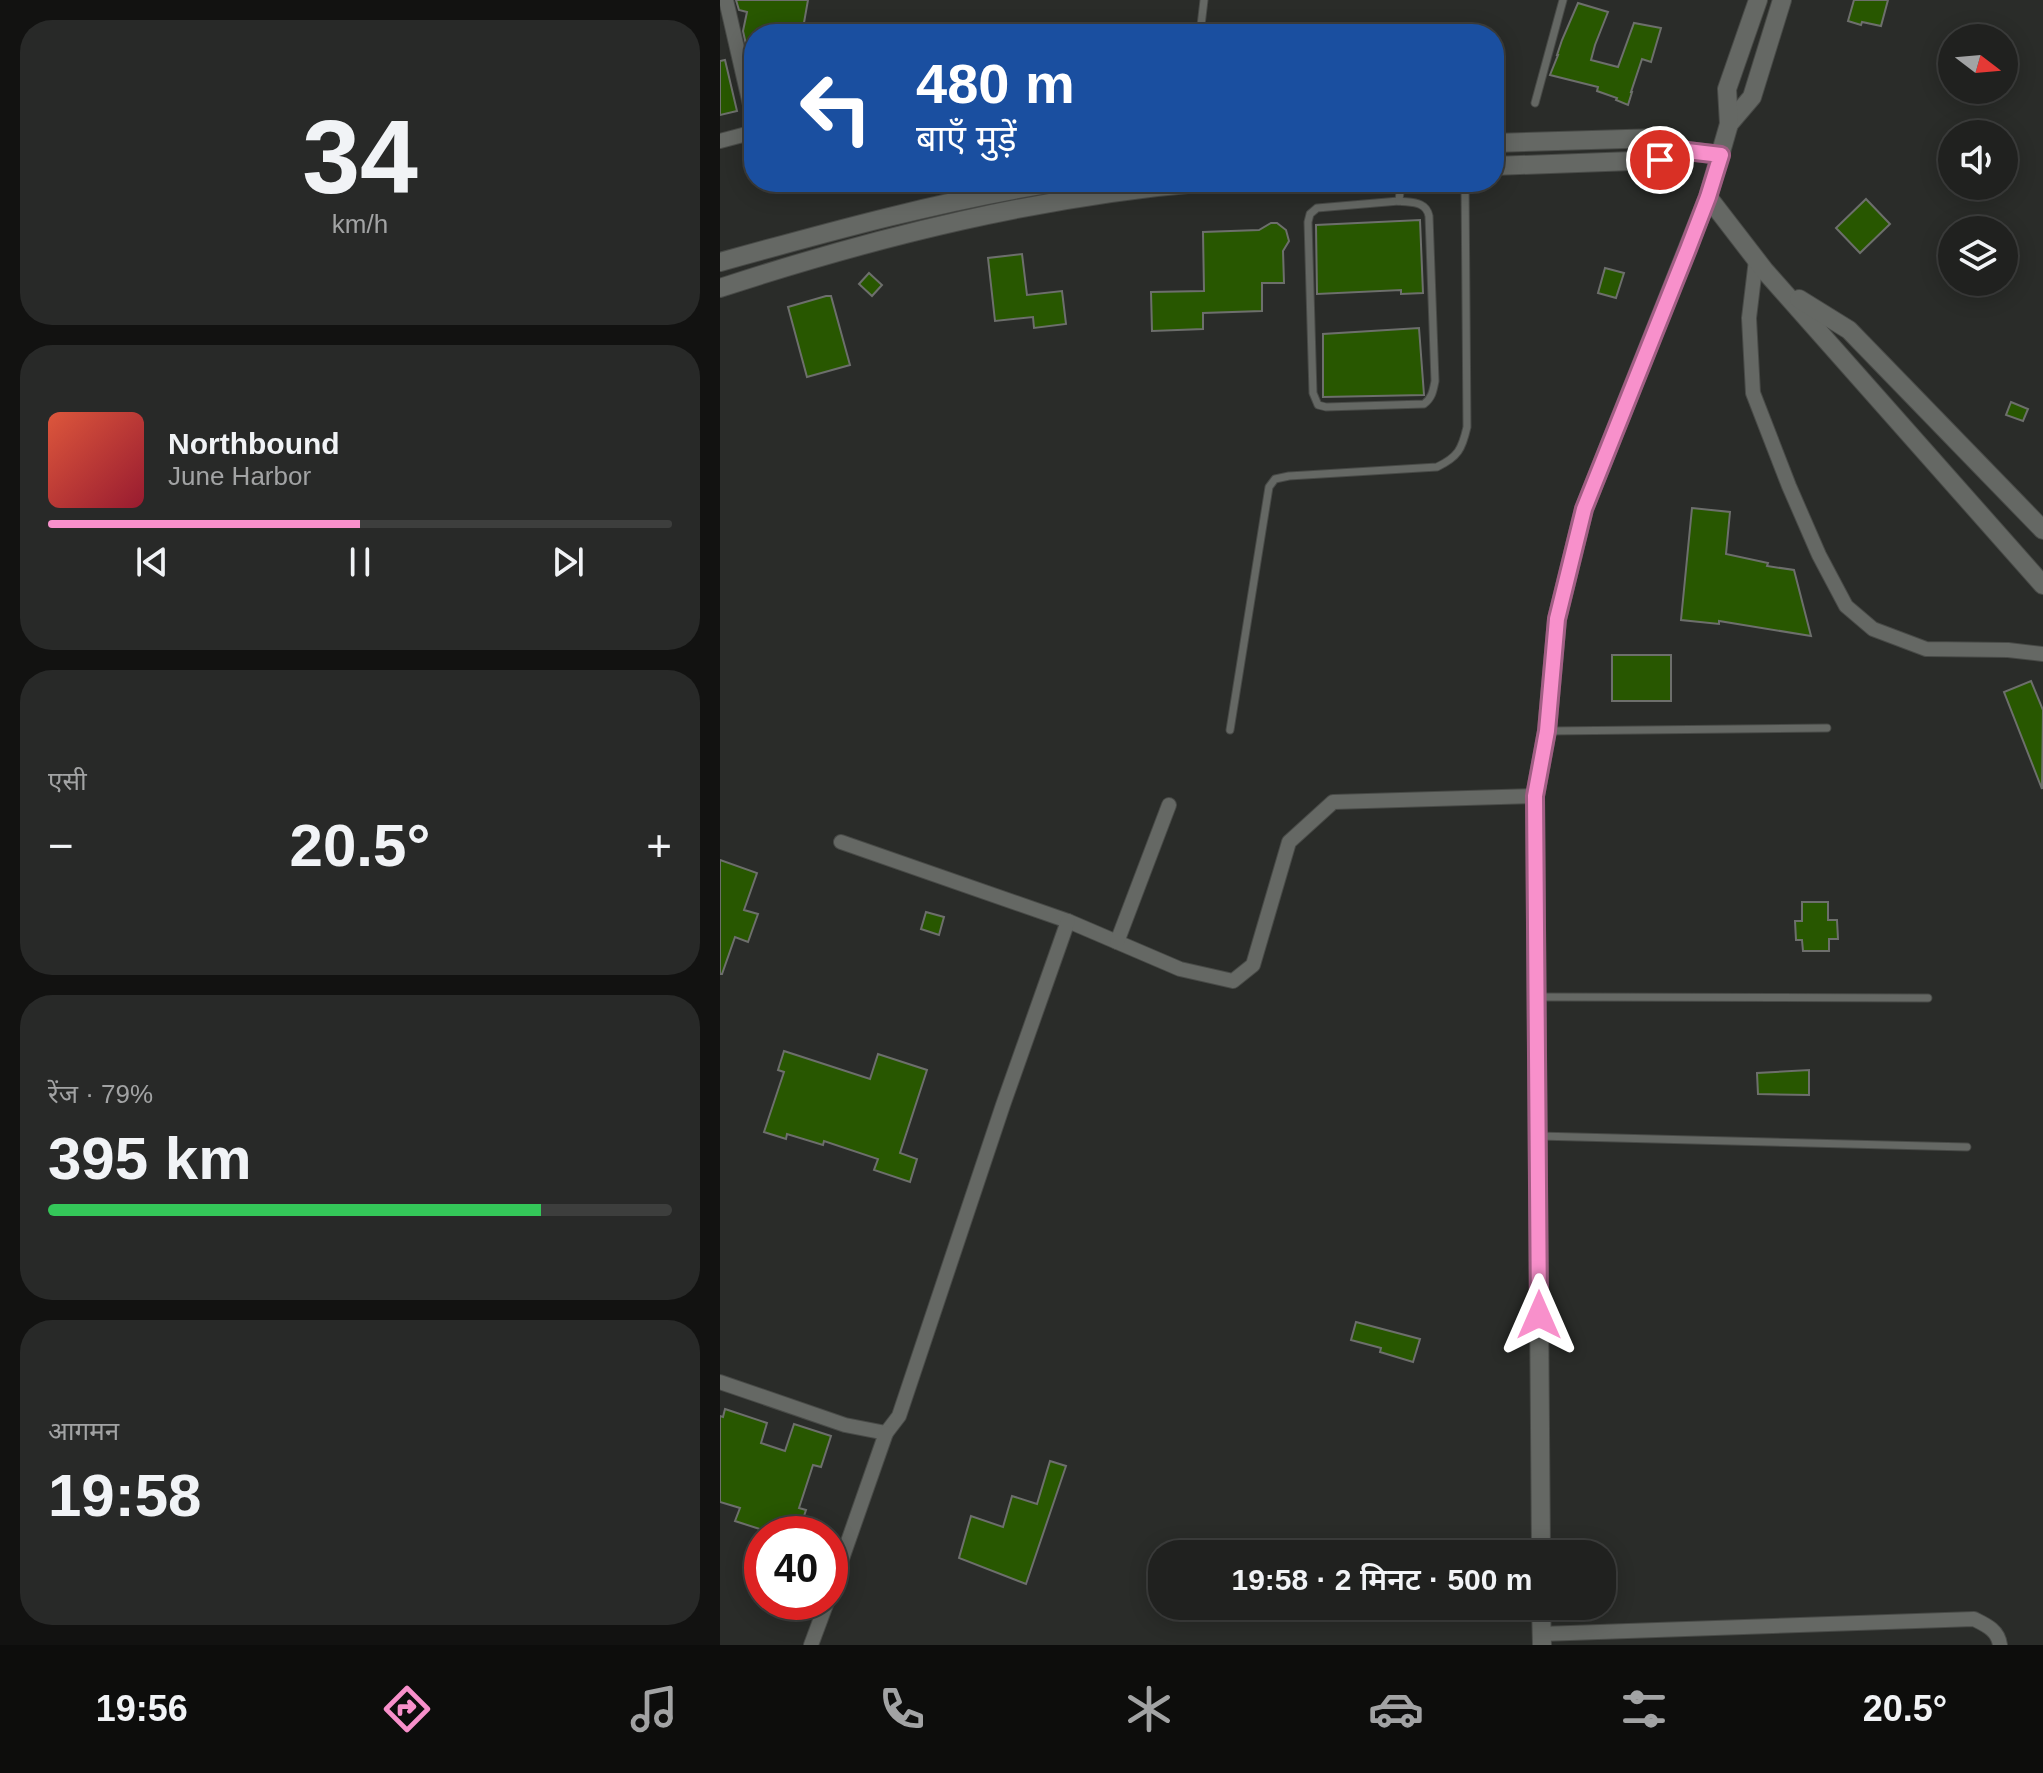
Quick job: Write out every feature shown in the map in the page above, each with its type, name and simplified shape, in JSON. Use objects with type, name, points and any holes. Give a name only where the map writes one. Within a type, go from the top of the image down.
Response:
[{"type":"street","points":[[726,0],[744,78]]},
{"type":"street","points":[[1541,1540],[1535,796],[1547,731],[1557,619],[1584,509],[1708,197],[1729,124],[1727,89],[1758,0]]},
{"type":"street","points":[[1729,124],[1752,97],[1782,0]]},
{"type":"street","points":[[720,141],[744,135]]},
{"type":"street","points":[[1504,143],[1659,138],[1687,151],[1721,155]]},
{"type":"street","points":[[1504,166],[1660,160],[1687,151]]},
{"type":"street","points":[[720,262],[872,220],[1000,192]]},
{"type":"street","points":[[720,288],[939,225],[1047,203],[1125,192]]},
{"type":"street","points":[[1708,197],[1756,260],[2043,585]]},
{"type":"street","points":[[1756,260],[1749,318],[1753,393],[1819,555],[1846,606],[1873,629],[1926,649],[2008,650],[2043,654]]},
{"type":"street","points":[[1780,287],[1849,330],[2043,530]]},
{"type":"street","points":[[841,842],[1068,921],[1180,969],[1233,981],[1253,965],[1289,842],[1333,802],[1535,796]]},
{"type":"street","points":[[1117,942],[1169,805]]},
{"type":"street","points":[[848,1542],[886,1433],[899,1416],[1068,921]]},
{"type":"street","points":[[720,1382],[845,1425],[886,1433]]},
{"type":"street","points":[[1541,1620],[1542,1640],[1974,1619],[1992,1628],[2000,1645]]},
{"type":"street","points":[[811,1645],[820,1620]]},
{"type":"lane","points":[[1201,24],[1204,0]]},
{"type":"lane","points":[[1535,103],[1563,0]]},
{"type":"lane","points":[[1399,201],[1400,192]]},
{"type":"lane","points":[[1230,730],[1269,487],[1275,479],[1437,467],[1454,459],[1464,443],[1467,427],[1465,192]]},
{"type":"lane","points":[[1399,201],[1420,203],[1428,210],[1433,393],[1424,404],[1318,405],[1313,393],[1310,214],[1317,208],[1399,201]]},
{"type":"lane","points":[[1547,731],[1827,728]]},
{"type":"lane","points":[[1536,997],[1928,998]]},
{"type":"lane","points":[[1537,1136],[1967,1147]]},
{"type":"building","points":[[736,0],[808,0],[804,24],[744,24],[747,12],[739,10]]},
{"type":"building","points":[[1854,0],[1888,0],[1881,26],[1848,21]]},
{"type":"building","points":[[1578,3],[1608,12],[1591,60],[1618,67],[1634,23],[1661,28],[1651,62],[1642,59],[1628,105],[1597,91],[1598,87],[1550,75]]},
{"type":"building","points":[[725,60],[737,111],[720,115],[720,61]]},
{"type":"building","points":[[1866,199],[1890,224],[1860,253],[1836,228]]},
{"type":"building","points":[[1420,220],[1423,293],[1401,294],[1401,290],[1317,294],[1316,225]]},
{"type":"building","points":[[1277,223],[1286,230],[1289,241],[1283,251],[1284,283],[1262,283],[1262,311],[1203,313],[1203,329],[1152,331],[1151,292],[1204,291],[1203,232],[1259,230]]},
{"type":"building","points":[[1022,254],[1027,295],[1062,291],[1066,324],[1034,328],[1033,317],[995,321],[988,258]]},
{"type":"building","points":[[1605,268],[1624,273],[1616,298],[1598,293]]},
{"type":"building","points":[[869,273],[882,285],[872,296],[859,284]]},
{"type":"building","points":[[831,296],[850,365],[807,377],[788,307]]},
{"type":"building","points":[[1419,328],[1424,395],[1323,397],[1323,334]]},
{"type":"building","points":[[2011,402],[2028,409],[2023,421],[2006,415]]},
{"type":"building","points":[[1692,508],[1730,512],[1726,554],[1794,570],[1811,636],[1719,621],[1719,624],[1681,620]]},
{"type":"building","points":[[1612,655],[1671,655],[1671,701],[1612,701]]},
{"type":"building","points":[[2031,681],[2043,710],[2042,789],[2004,692]]},
{"type":"building","points":[[720,860],[757,873],[744,910],[758,914],[748,942],[735,937],[722,974],[720,974]]},
{"type":"building","points":[[1802,902],[1828,902],[1828,920],[1837,920],[1838,939],[1829,939],[1829,951],[1803,951],[1802,940],[1796,940],[1795,921],[1802,921]]},
{"type":"building","points":[[926,912],[944,917],[939,935],[921,929]]},
{"type":"building","points":[[784,1051],[870,1079],[878,1054],[927,1070],[900,1153],[917,1159],[910,1182],[874,1170],[878,1159],[824,1141],[823,1145],[787,1134],[786,1139],[764,1132],[784,1072],[778,1070]]},
{"type":"building","points":[[1809,1070],[1809,1095],[1758,1094],[1757,1073]]},
{"type":"building","points":[[1356,1322],[1420,1339],[1413,1362],[1380,1352],[1381,1348],[1351,1340]]},
{"type":"building","points":[[725,1409],[767,1423],[761,1443],[785,1451],[794,1424],[831,1436],[821,1467],[813,1465],[799,1508],[806,1510],[804,1516],[744,1516],[744,1524],[735,1521],[740,1508],[720,1502],[720,1416],[723,1417]]},
{"type":"building","points":[[1050,1461],[1066,1466],[1026,1584],[959,1558],[971,1516],[1003,1527],[1012,1496],[1037,1504]]},
{"type":"route","points":[[1539,1315],[1535,796],[1547,731],[1557,619],[1584,509],[1688,249],[1721,155],[1687,151],[1660,160]]}]
